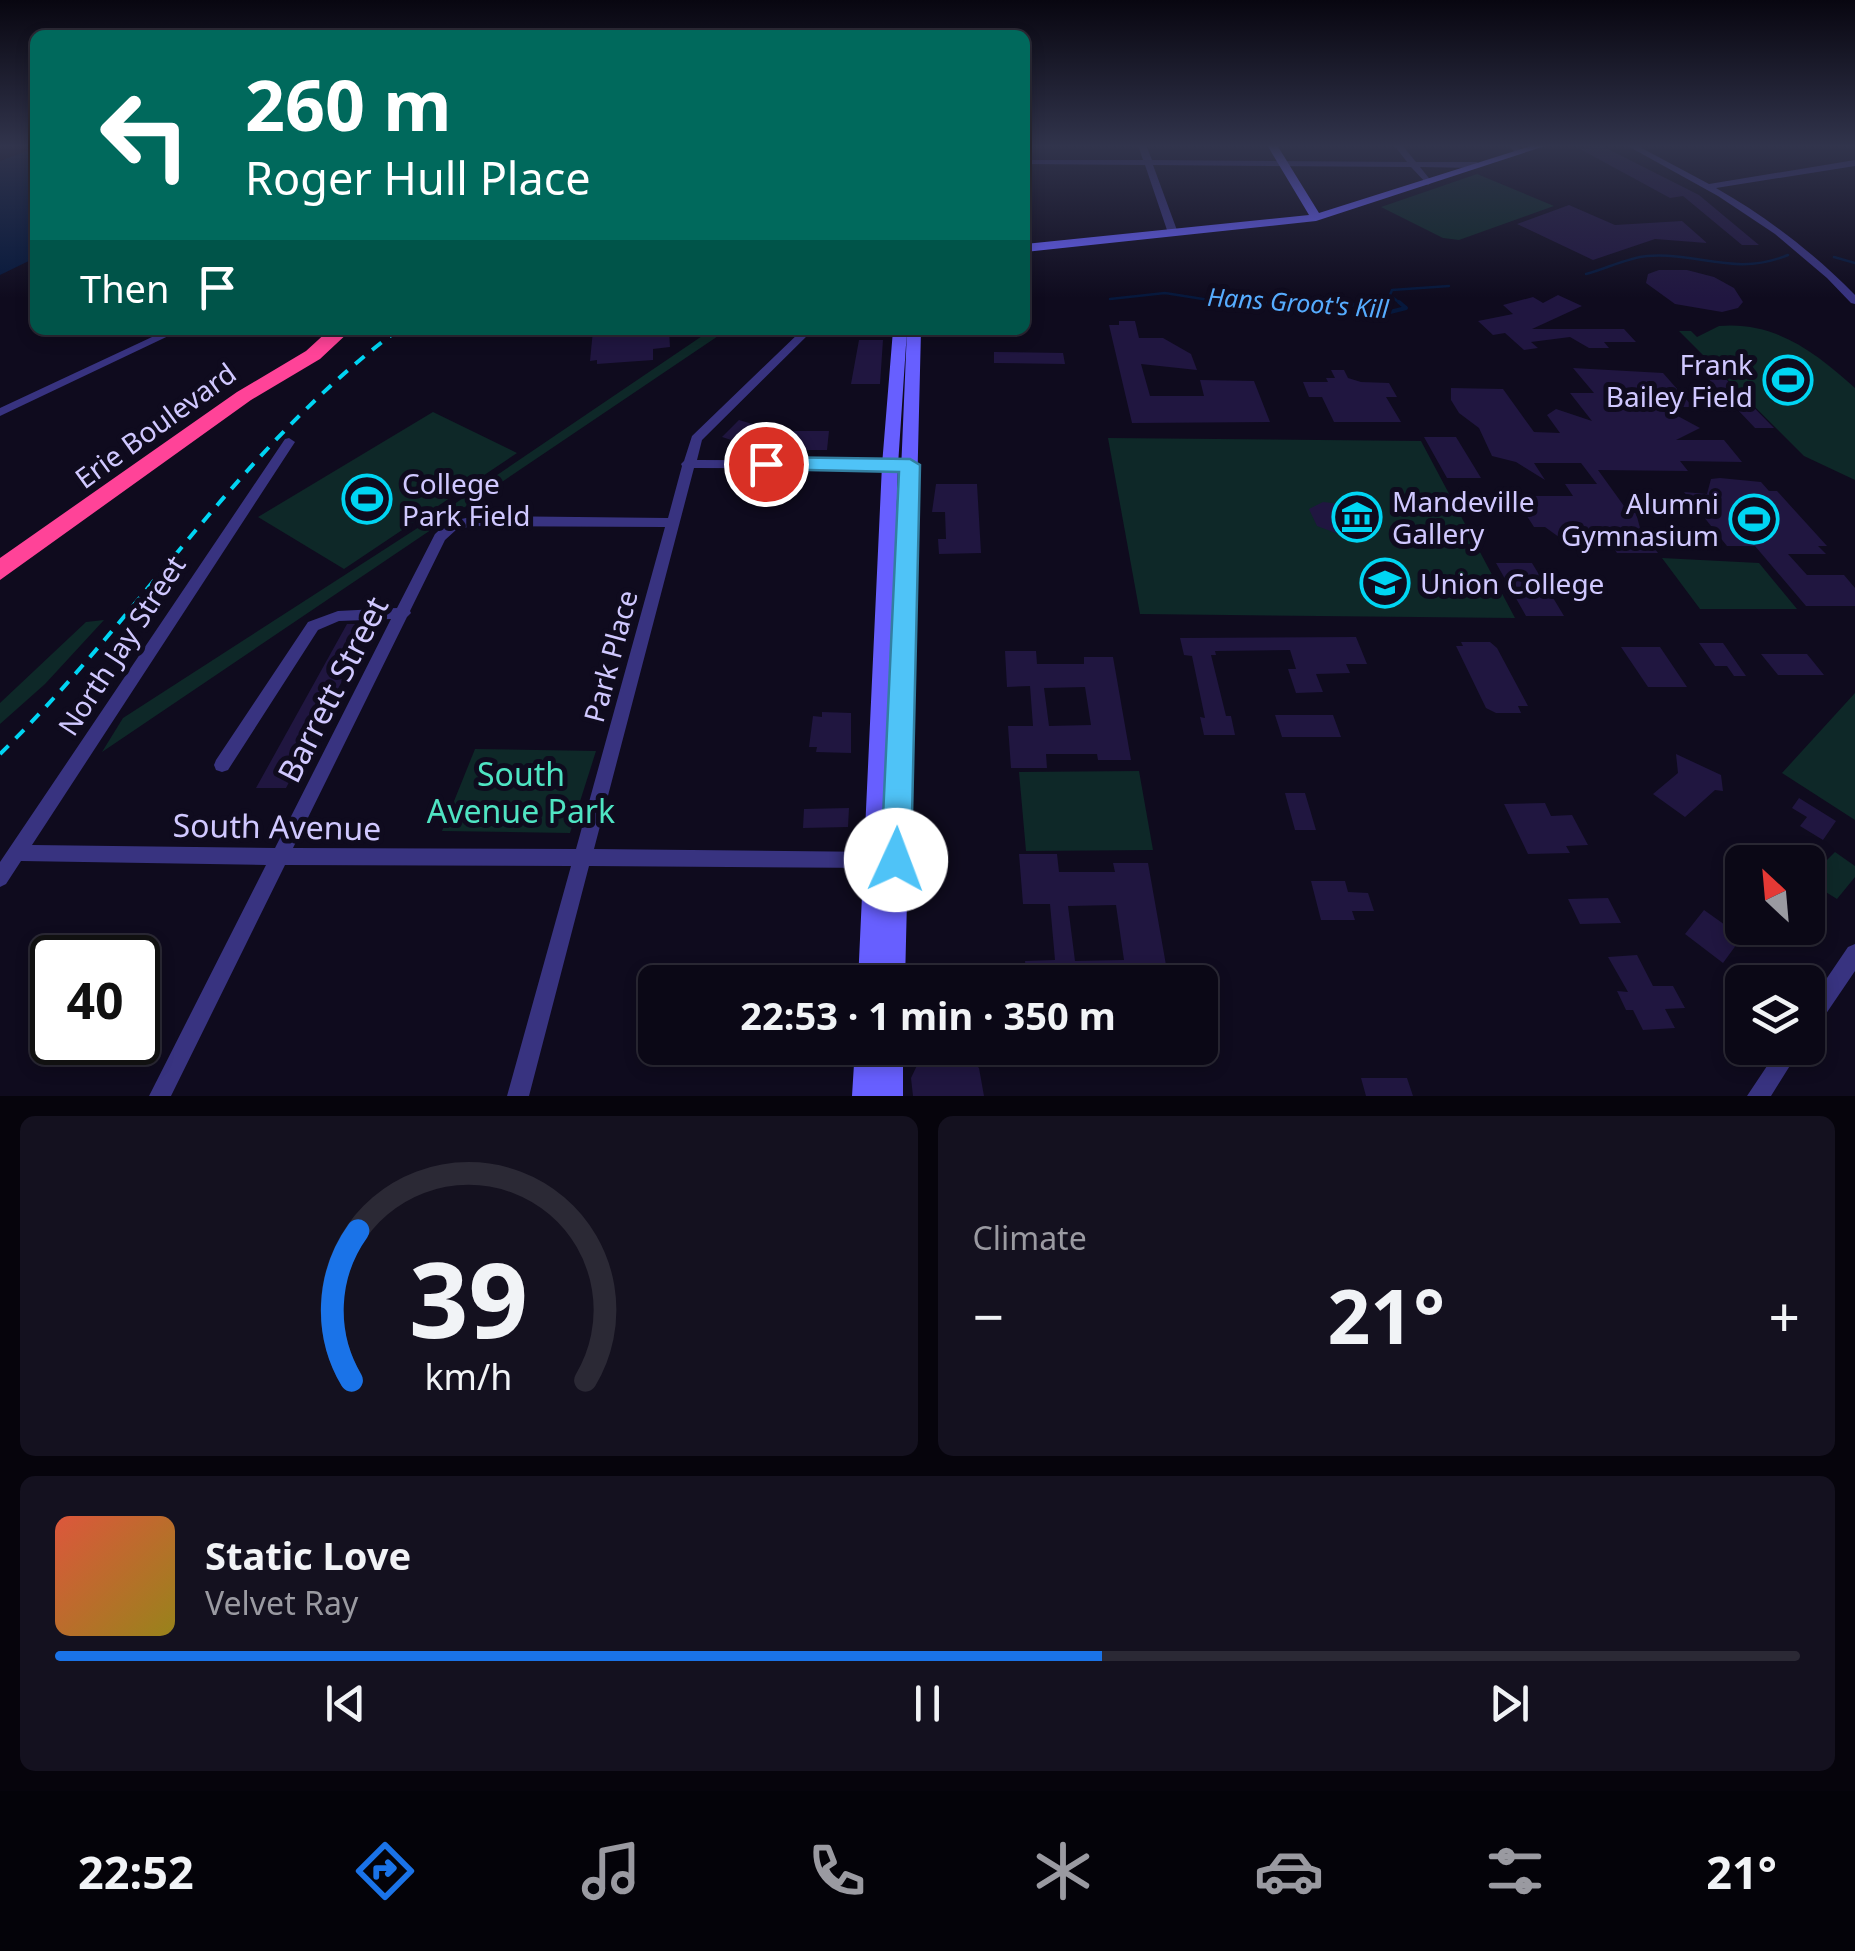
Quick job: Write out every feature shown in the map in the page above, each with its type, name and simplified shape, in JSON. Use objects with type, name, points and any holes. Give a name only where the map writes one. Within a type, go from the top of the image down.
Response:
[{"type":"highway","name":"Erie Boulevard","points":[[52,532],[56,522],[165,439],[317,335]]},
{"type":"highway","name":"Erie Boulevard","points":[[0,572],[244,396],[313,356],[336,335]]},
{"type":"street","points":[[1160,196],[1173,233]]},
{"type":"street","points":[[1303,196],[1316,218]]},
{"type":"street","points":[[1030,247],[1316,218],[1384,196]]},
{"type":"street","points":[[1726,196],[1792,242],[1855,301]]},
{"type":"street","points":[[0,412],[165,335]]},
{"type":"street","name":"Park Place","points":[[518,1096],[686,464],[696,439],[803,335]]},
{"type":"street","points":[[891,965],[886,860],[900,465],[900,335]]},
{"type":"street","points":[[900,465],[913,335]]},
{"type":"street","points":[[0,402],[16,405]]},
{"type":"street","name":"North Jay Street","points":[[0,878],[289,442]]},
{"type":"street","points":[[686,464],[900,465]]},
{"type":"street","name":"Barrett Street","points":[[160,1096],[440,537],[452,525],[475,521],[672,524]]},
{"type":"street","points":[[222,764],[313,626],[338,616],[404,613]]},
{"type":"street","name":"South Avenue","points":[[16,853],[280,859],[582,856],[886,860]]},
{"type":"street","points":[[872,965],[886,860]]},
{"type":"street","points":[[1825,998],[1855,954]]},
{"type":"street","points":[[866,1096],[867,1065]]},
{"type":"street","points":[[888,1096],[889,1065]]},
{"type":"street","points":[[1758,1096],[1779,1065]]},
{"type":"green space","points":[[1413,196],[1530,196],[1554,206],[1459,240],[1443,238],[1381,207]]},
{"type":"green space","points":[[1719,326],[1777,334],[1810,352],[1855,388],[1855,480],[1804,456],[1679,331],[1691,331],[1697,337]]},
{"type":"green space","points":[[704,335],[720,335],[102,752],[123,718],[444,511]]},
{"type":"green space","name":"College Park Field","points":[[433,412],[517,453],[344,569],[258,517]]},
{"type":"green space","points":[[1108,438],[1421,441],[1515,618],[1140,614]]},
{"type":"green space","points":[[1662,558],[1759,563],[1797,609],[1700,609]]},
{"type":"green space","points":[[104,620],[45,684],[0,724],[0,703],[86,622]]},
{"type":"green space","points":[[1855,693],[1855,820],[1782,773]]},
{"type":"green space","name":"South Avenue Park","points":[[475,749],[596,751],[570,833],[442,831]]},
{"type":"green space","points":[[1139,771],[1153,850],[1026,851],[1019,772]]},
{"type":"green space","points":[[1835,852],[1855,866],[1855,877],[1837,899],[1825,892],[1825,862]]},
{"type":"water","points":[[0,196],[30,196],[30,260],[0,275]]},
{"type":"building","points":[[1683,196],[1700,196],[1759,245],[1742,245]]},
{"type":"building","points":[[1569,205],[1615,225],[1682,221],[1707,243],[1655,239],[1593,260],[1517,224]]},
{"type":"building","points":[[1687,270],[1714,277],[1734,288],[1743,302],[1738,308],[1722,312],[1675,304],[1646,283],[1648,274]]},
{"type":"building","points":[[1558,295],[1582,306],[1532,329],[1624,329],[1636,342],[1604,342],[1609,348],[1589,348],[1570,337],[1531,342],[1538,348],[1524,350],[1505,333],[1493,335],[1478,321],[1513,314],[1503,305],[1533,297],[1543,303]]},
{"type":"building","points":[[1119,321],[1135,321],[1139,338],[1163,338],[1191,354],[1197,370],[1141,364],[1150,396],[1204,396],[1200,380],[1254,381],[1270,422],[1132,423],[1109,325],[1119,325]]},
{"type":"building","points":[[593,335],[669,335],[670,347],[653,349],[653,360],[597,364],[597,360],[590,361]]},
{"type":"building","points":[[859,340],[883,340],[880,384],[851,384]]},
{"type":"building","points":[[994,352],[1063,353],[1065,364],[994,363]]},
{"type":"building","points":[[1573,368],[1663,373],[1693,407],[1661,407],[1700,428],[1676,440],[1724,440],[1742,462],[1680,461],[1688,471],[1598,470],[1624,506],[1636,513],[1640,528],[1658,553],[1617,553],[1608,540],[1563,540],[1545,527],[1534,527],[1523,510],[1530,510],[1526,503],[1534,503],[1529,496],[1573,496],[1565,484],[1597,484],[1581,463],[1534,463],[1545,480],[1516,462],[1492,456],[1479,428],[1459,413],[1451,400],[1451,388],[1503,389],[1534,432],[1560,433],[1547,415],[1556,409],[1592,421],[1570,393],[1594,393]]},
{"type":"building","points":[[1331,370],[1344,370],[1348,378],[1361,382],[1389,383],[1397,397],[1386,397],[1401,422],[1334,422],[1322,397],[1309,397],[1303,382],[1328,382],[1326,378],[1335,378]]},
{"type":"building","points":[[1701,371],[1718,371],[1774,428],[1755,428]]},
{"type":"building","points":[[739,420],[776,431],[829,431],[827,450],[762,450],[722,437]]},
{"type":"building","points":[[1424,437],[1456,437],[1481,478],[1447,478]]},
{"type":"building","name":"Alumni Gymnasium","points":[[1711,479],[1761,482],[1769,491],[1777,491],[1827,546],[1818,546],[1826,554],[1788,554],[1807,575],[1844,575],[1855,588],[1855,606],[1806,606],[1755,546],[1727,546],[1684,492],[1707,494]]},
{"type":"building","points":[[936,484],[977,484],[981,553],[939,554],[938,539],[946,539],[945,512],[932,512]]},
{"type":"building","points":[[1323,502],[1341,504],[1354,513],[1358,521],[1354,529],[1336,533],[1317,526],[1309,509]]},
{"type":"building","points":[[1496,563],[1532,563],[1564,616],[1526,616]]},
{"type":"building","points":[[347,624],[372,624],[286,788],[256,788]]},
{"type":"building","points":[[1356,637],[1367,664],[1346,664],[1350,673],[1316,674],[1323,692],[1296,693],[1288,669],[1296,669],[1290,650],[1215,651],[1216,655],[1211,655],[1226,716],[1231,716],[1235,735],[1204,735],[1200,717],[1205,718],[1192,656],[1184,655],[1180,638]]},
{"type":"building","points":[[1461,642],[1490,642],[1497,648],[1528,706],[1518,706],[1521,713],[1496,713],[1486,708],[1456,646],[1463,646]]},
{"type":"building","points":[[1699,643],[1723,643],[1746,676],[1734,676],[1727,666],[1715,666]]},
{"type":"building","points":[[1621,647],[1660,647],[1687,687],[1648,687]]},
{"type":"building","points":[[1005,651],[1036,651],[1037,664],[1084,664],[1084,657],[1113,657],[1131,760],[1098,760],[1097,754],[1046,754],[1047,768],[1011,768],[1008,726],[1033,726],[1030,686],[1007,687]],"holes":[[[1085,687],[1091,725],[1049,726],[1044,688]]]},
{"type":"building","points":[[1761,654],[1807,654],[1824,675],[1778,675]]},
{"type":"building","points":[[822,712],[851,713],[851,753],[816,752],[817,747],[809,747],[813,716],[822,717]]},
{"type":"building","points":[[1275,715],[1333,715],[1341,737],[1282,737]]},
{"type":"building","points":[[1676,754],[1721,775],[1723,791],[1715,790],[1685,817],[1653,794],[1678,773]]},
{"type":"building","points":[[1285,793],[1305,793],[1316,830],[1295,830]]},
{"type":"building","points":[[1799,798],[1836,821],[1823,840],[1800,826],[1807,817],[1792,808]]},
{"type":"building","points":[[1545,803],[1551,816],[1572,815],[1588,845],[1566,846],[1570,853],[1528,854],[1504,804]]},
{"type":"building","points":[[849,808],[848,827],[803,828],[804,809]]},
{"type":"building","points":[[1019,854],[1057,854],[1059,872],[1115,872],[1113,863],[1148,863],[1166,965],[1025,965],[1025,961],[1055,960],[1050,904],[1023,904]],"holes":[[[1116,905],[1124,960],[1075,961],[1068,906]]]},
{"type":"building","points":[[1311,881],[1345,881],[1348,892],[1368,893],[1374,911],[1352,911],[1355,920],[1321,920]]},
{"type":"building","points":[[1608,898],[1621,923],[1580,924],[1568,899]]},
{"type":"building","points":[[1704,910],[1725,925],[1725,945],[1736,945],[1723,963],[1685,934]]},
{"type":"building","points":[[1637,955],[1653,986],[1673,986],[1685,1008],[1665,1009],[1675,1028],[1643,1030],[1633,1010],[1626,1010],[1617,991],[1628,992],[1608,957]]},
{"type":"building","points":[[917,1065],[976,1065],[984,1096],[913,1096],[911,1078]]},
{"type":"building","points":[[1361,1078],[1407,1078],[1413,1096],[1366,1096]]},
{"type":"waterway","name":"Hans Groot's Kill","points":[[1586,274],[1647,256],[1751,264],[1788,255]]},
{"type":"waterway","name":"Hans Groot's Kill","points":[[1834,257],[1855,263]]},
{"type":"waterway","name":"Hans Groot's Kill","points":[[1402,305],[1390,295],[1392,290],[1449,286]]},
{"type":"waterway","name":"Hans Groot's Kill","points":[[1110,299],[1165,293],[1222,302],[1361,305]]},
{"type":"waterway","name":"Hans Groot's Kill","points":[[1244,302],[1362,305],[1386,313],[1406,308],[1399,302]]},
{"type":"railway","points":[[0,754],[99,647],[289,426],[392,335]]},
{"type":"place","name":"Frank Bailey Field","points":[[1788,380]]},
{"type":"place","name":"College Park Field","points":[[367,499]]},
{"type":"place","name":"Mandeville Gallery","points":[[1357,517]]},
{"type":"place","name":"Alumni Gymnasium","points":[[1754,519]]},
{"type":"place","name":"Union College","points":[[1385,583]]},
{"type":"route","points":[[766,464],[910,465],[896,860]]}]
